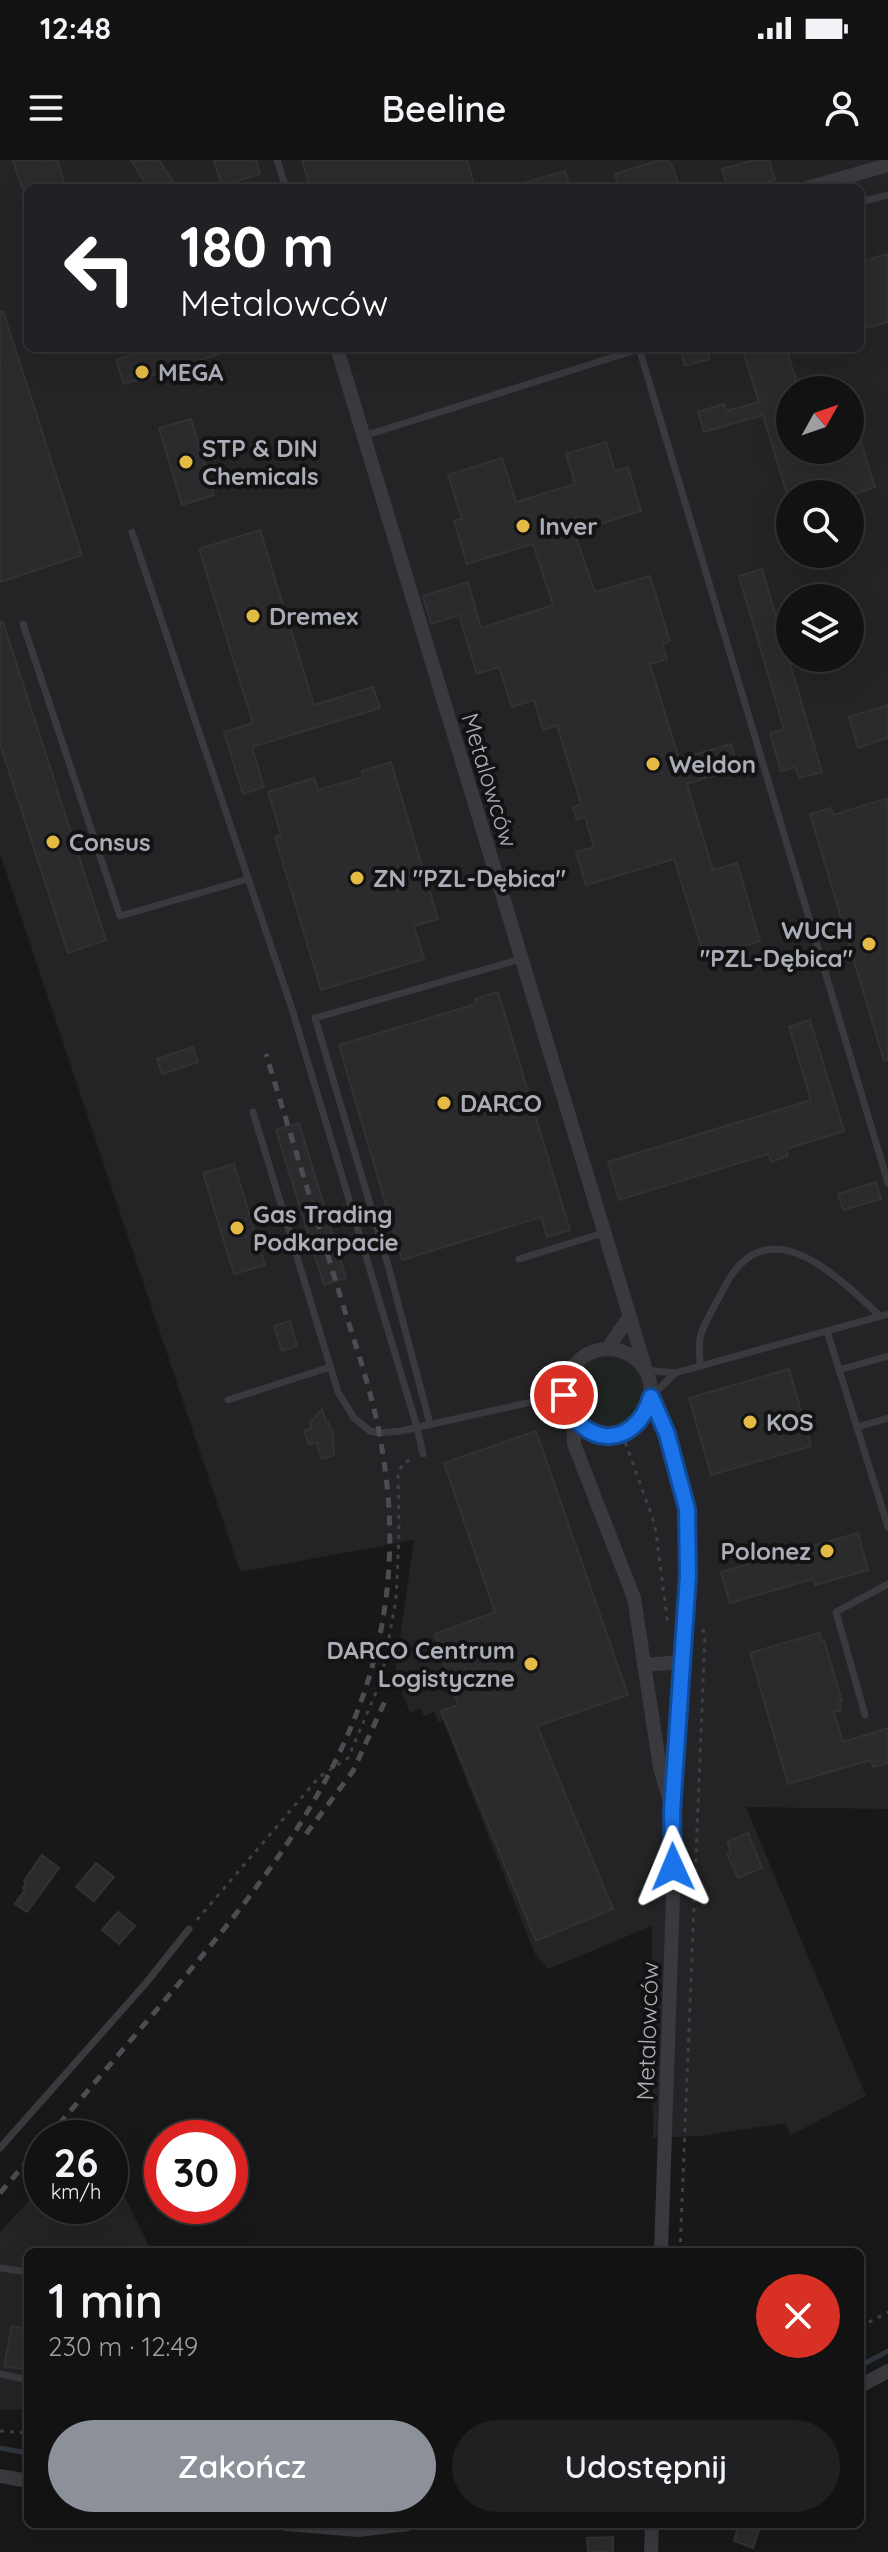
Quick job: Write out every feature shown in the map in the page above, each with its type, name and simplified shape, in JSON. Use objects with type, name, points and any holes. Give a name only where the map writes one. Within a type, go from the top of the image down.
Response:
[{"type":"street","points":[[821,184],[888,165]]},
{"type":"street","name":"Metalowców","points":[[338,352],[650,1383],[651,1397],[667,1434],[687,1509],[688,1576],[672,1811],[673,1895],[661,2248]]},
{"type":"street","points":[[608,1348],[629,1317]]},
{"type":"street","points":[[564,1387],[569,1372],[579,1358],[593,1350],[608,1348],[624,1351],[637,1359],[646,1370]]},
{"type":"street","name":"Metalowców","points":[[564,1387],[566,1404],[574,1420],[574,1444],[634,1598],[660,1768],[672,1811]]},
{"type":"street","points":[[574,1420],[591,1432],[622,1433],[638,1424],[647,1411],[651,1397]]},
{"type":"street","points":[[644,1665],[683,1662]]},
{"type":"street","points":[[864,2384],[888,2371]]},
{"type":"street","points":[[0,2476],[24,2480]]},
{"type":"street","points":[[334,2528],[375,2528]]},
{"type":"street","points":[[651,2552],[652,2528]]},
{"type":"lane","points":[[277,160],[285,184]]},
{"type":"lane","points":[[864,201],[888,195]]},
{"type":"lane","points":[[364,436],[630,352]]},
{"type":"lane","points":[[640,352],[888,1183]]},
{"type":"lane","points":[[132,532],[292,1009],[423,1454]]},
{"type":"lane","points":[[23,624],[120,916],[248,879]]},
{"type":"lane","points":[[430,1424],[388,1265],[315,1018],[521,959]]},
{"type":"lane","points":[[253,1112],[330,1367],[348,1410],[370,1431],[379,1433],[417,1427],[536,1401],[564,1387]]},
{"type":"lane","points":[[879,1150],[888,1147]]},
{"type":"lane","points":[[519,1259],[603,1233]]},
{"type":"lane","points":[[700,1365],[700,1336],[728,1279],[741,1262],[758,1251],[779,1248],[805,1257],[884,1315]]},
{"type":"lane","points":[[646,1370],[675,1373],[884,1315]]},
{"type":"lane","points":[[827,1331],[888,1527]]},
{"type":"lane","points":[[839,1370],[888,1356]]},
{"type":"lane","points":[[228,1400],[330,1367]]},
{"type":"lane","points":[[651,1397],[675,1373]]},
{"type":"lane","points":[[536,1401],[574,1420]]},
{"type":"lane","points":[[857,1427],[888,1418]]},
{"type":"lane","points":[[865,1715],[836,1612],[888,1584]]},
{"type":"lane","points":[[0,2148],[146,1983],[189,1929]]},
{"type":"lane","points":[[0,2268],[24,2271]]},
{"type":"lane","points":[[0,2374],[24,2379]]},
{"type":"path","points":[[622,1433],[655,1525],[661,1550],[666,1621],[671,1629]]},
{"type":"path","points":[[189,1929],[319,1777],[348,1758],[381,1681],[396,1600],[398,1474],[403,1463],[423,1454]]},
{"type":"path","points":[[657,1621],[666,1621]]},
{"type":"path","points":[[680,2248],[705,1634],[695,1626]]},
{"type":"path","points":[[864,2325],[888,2312]]},
{"type":"path","points":[[0,2431],[24,2433]]},
{"type":"shaded area","points":[[0,160],[888,160],[888,1809],[746,1807],[866,2096],[791,2135],[785,2123],[702,2136],[653,2138],[652,1926],[548,1969],[535,1954],[443,1721],[438,1722],[434,1712],[424,1716],[420,1708],[410,1713],[395,1674],[414,1540],[240,1572],[0,853]]},
{"type":"shaded area","points":[[608,1359],[626,1365],[634,1373],[640,1391],[634,1409],[626,1417],[608,1423],[590,1417],[582,1409],[576,1391],[582,1373],[590,1365]]},
{"type":"shaded area","points":[[128,2203],[150,2248],[24,2248],[24,2409],[0,2410],[0,2232],[24,2206],[24,2224],[128,2224]]},
{"type":"building","points":[[13,160],[57,160],[65,184],[24,184],[22,188]]},
{"type":"building","points":[[131,160],[159,160],[174,184],[146,184]]},
{"type":"building","points":[[214,160],[256,160],[260,174],[221,184]]},
{"type":"building","points":[[302,160],[467,160],[474,184],[309,184]]},
{"type":"building","points":[[666,160],[672,165],[679,184],[618,184],[615,174]]},
{"type":"building","points":[[755,160],[769,160],[775,180],[760,184],[727,184],[722,169]]},
{"type":"building","points":[[565,171],[569,184],[520,184]]},
{"type":"building","points":[[888,254],[888,322],[864,329],[864,261]]},
{"type":"building","points":[[3,311],[82,555],[0,582],[0,312]]},
{"type":"building","name":"MEGA","points":[[142,352],[226,352],[124,384],[116,360]]},
{"type":"building","points":[[681,352],[707,352],[710,359],[685,366]]},
{"type":"building","points":[[743,352],[787,352],[795,376],[776,376],[776,458],[763,415],[704,432],[698,412],[724,404],[726,411],[759,402]]},
{"type":"building","name":"STP & DIN Chemicals","points":[[191,419],[214,495],[182,505],[159,428]]},
{"type":"building","name":"Weldon","points":[[606,442],[615,471],[628,467],[641,511],[574,532],[595,592],[650,576],[670,641],[662,644],[667,659],[650,664],[679,759],[731,744],[738,768],[687,784],[713,870],[737,863],[760,941],[705,958],[674,859],[586,885],[576,852],[594,847],[585,817],[577,820],[573,807],[581,804],[557,725],[543,730],[534,700],[512,707],[499,667],[477,674],[459,615],[431,624],[423,596],[468,582],[481,628],[553,605],[533,544],[467,564],[454,521],[462,519],[448,475],[502,458],[516,502],[575,484],[566,454]]},
{"type":"building","points":[[864,452],[875,487],[864,491],[864,480],[783,480],[778,464],[864,464]]},
{"type":"building","name":"Dremex","points":[[260,530],[314,705],[373,687],[380,708],[252,747],[264,787],[243,794],[224,732],[253,723],[199,549]]},
{"type":"building","points":[[762,569],[776,616],[776,672],[792,672],[822,772],[799,778],[795,767],[781,771],[770,733],[784,729],[739,576]]},
{"type":"building","name":"Consus","points":[[0,622],[3,622],[106,940],[68,953],[0,744]]},
{"type":"building","points":[[888,705],[888,738],[858,748],[849,717]]},
{"type":"building","name":"ZN \"PZL-Dębica\"","points":[[391,762],[438,919],[414,926],[424,959],[321,990],[275,837],[281,835],[268,792],[314,778],[318,790],[363,777],[362,771]]},
{"type":"building","name":"WUCH \"PZL-Dębica\"","points":[[888,798],[888,1060],[884,1061],[810,814],[831,808],[833,815]]},
{"type":"building","name":"DARCO","points":[[498,992],[570,1230],[547,1237],[541,1217],[402,1260],[339,1045],[476,1004],[475,999]]},
{"type":"building","points":[[810,1020],[844,1131],[786,1149],[788,1156],[771,1162],[769,1154],[619,1200],[608,1162],[811,1100],[789,1027]]},
{"type":"building","points":[[193,1047],[198,1062],[162,1074],[157,1059]]},
{"type":"building","name":"Gas Trading Podkarpacie","points":[[299,1123],[346,1278],[324,1285],[276,1130]]},
{"type":"building","name":"Gas Trading Podkarpacie","points":[[234,1164],[265,1265],[234,1274],[203,1173]]},
{"type":"building","points":[[876,1182],[881,1199],[843,1210],[838,1194]]},
{"type":"building","points":[[290,1321],[297,1346],[282,1351],[274,1326]]},
{"type":"building","name":"KOS","points":[[789,1369],[811,1446],[711,1475],[689,1398]]},
{"type":"building","points":[[322,1409],[330,1430],[333,1430],[334,1455],[322,1459],[316,1442],[309,1445],[304,1431],[311,1428],[310,1423]]},
{"type":"building","name":"DARCO Centrum Logistyczne","points":[[536,1431],[628,1695],[537,1726],[613,1909],[536,1941],[441,1711],[458,1705],[435,1634],[495,1612],[444,1463]]},
{"type":"building","name":"Polonez","points":[[858,1533],[868,1570],[815,1585],[813,1579],[730,1603],[721,1572]]},
{"type":"building","points":[[819,1633],[821,1641],[824,1640],[842,1701],[839,1702],[841,1710],[834,1712],[843,1742],[888,1728],[888,1763],[873,1767],[871,1760],[788,1784],[750,1653]]},
{"type":"building","points":[[748,1833],[762,1868],[738,1878],[727,1854],[731,1852],[727,1842]]},
{"type":"building","points":[[42,1855],[59,1868],[27,1912],[15,1904],[25,1890],[24,1881]]},
{"type":"building","points":[[96,1863],[114,1877],[94,1901],[76,1887]]},
{"type":"building","points":[[118,1912],[135,1926],[119,1944],[102,1930]]},
{"type":"building","points":[[12,2326],[24,2328],[24,2369],[4,2366]]},
{"type":"building","points":[[738,2528],[760,2528],[753,2548],[734,2541]]},
{"type":"building","points":[[613,2537],[613,2552],[588,2552],[587,2538]]},
{"type":"waterway","points":[[864,2364],[888,2351]]},
{"type":"waterway","points":[[0,2448],[24,2452]]},
{"type":"railway","points":[[62,2120],[232,1919],[278,1857],[317,1795],[350,1730],[373,1663],[387,1591],[389,1515],[379,1432],[361,1362],[266,1054]]},
{"type":"railway","points":[[306,1834],[353,1771],[386,1699]]},
{"type":"railway","points":[[0,2193],[24,2165]]},
{"type":"place","name":"MEGA","points":[[142,372]]},
{"type":"place","name":"STP & DIN Chemicals","points":[[186,462]]},
{"type":"place","name":"Inver","points":[[523,526]]},
{"type":"place","name":"Dremex","points":[[253,616]]},
{"type":"place","name":"Weldon","points":[[653,764]]},
{"type":"place","name":"Consus","points":[[53,842]]},
{"type":"place","name":"ZN \"PZL-Dębica\"","points":[[357,878]]},
{"type":"place","name":"WUCH \"PZL-Dębica\"","points":[[869,944]]},
{"type":"place","name":"DARCO","points":[[444,1103]]},
{"type":"place","name":"Gas Trading Podkarpacie","points":[[237,1228]]},
{"type":"place","name":"KOS","points":[[750,1422]]},
{"type":"place","name":"Polonez","points":[[827,1551]]},
{"type":"place","name":"DARCO Centrum Logistyczne","points":[[531,1664]]},
{"type":"route","points":[[564,1395],[574,1420],[601,1435],[625,1432],[638,1424],[647,1411],[651,1397],[667,1434],[687,1509],[688,1576],[672,1811],[673,1867]]}]
